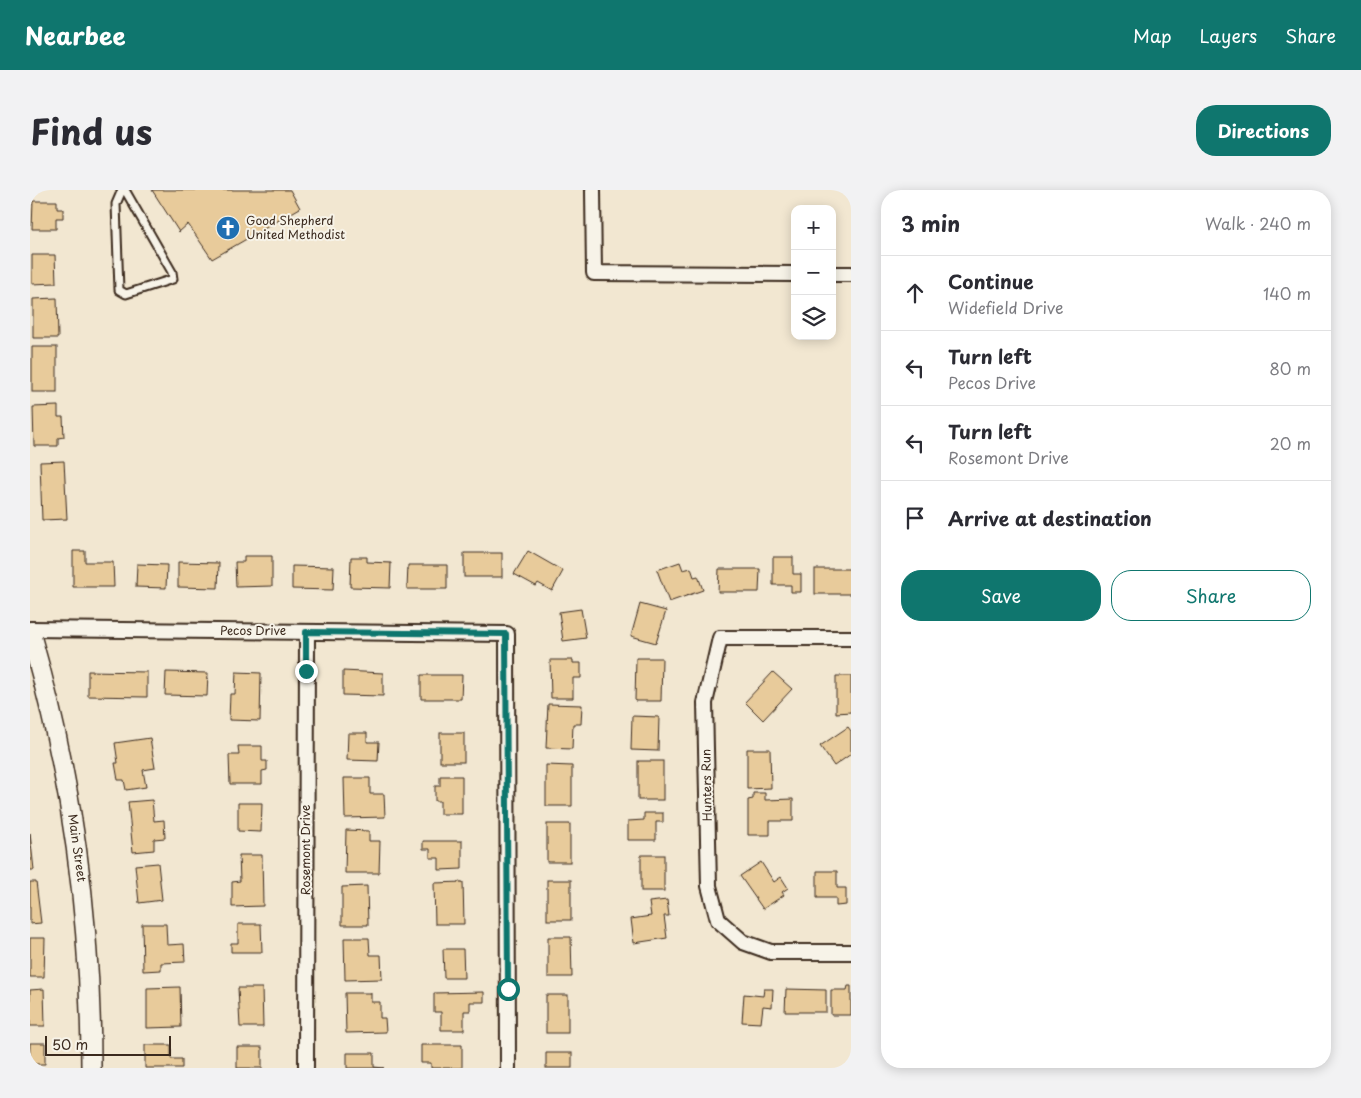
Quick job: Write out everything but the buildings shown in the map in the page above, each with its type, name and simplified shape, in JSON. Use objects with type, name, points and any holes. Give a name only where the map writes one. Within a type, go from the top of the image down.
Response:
[{"type":"main road","name":"Main Street","points":[[30,631],[48,692],[62,754],[80,862],[89,960],[91,1068]]},
{"type":"street","points":[[593,190],[594,273],[791,274]]},
{"type":"street","points":[[836,274],[851,274]]},
{"type":"street","name":"Pecos Drive","points":[[30,631],[506,634],[508,1068]]},
{"type":"street","name":"Rosemont Drive","points":[[306,632],[306,1068]]},
{"type":"street","name":"Hunters Run","points":[[851,638],[720,638],[706,703],[708,886],[718,920],[743,942],[771,952],[851,952]]},
{"type":"lane","points":[[123,190],[172,272],[173,279],[126,294],[119,290],[116,204],[123,190]]},
{"type":"place","name":"Good Shepherd United Methodist","points":[[228,228]]},
{"type":"route","points":[[306,671],[306,632],[506,634],[508,989]]}]
